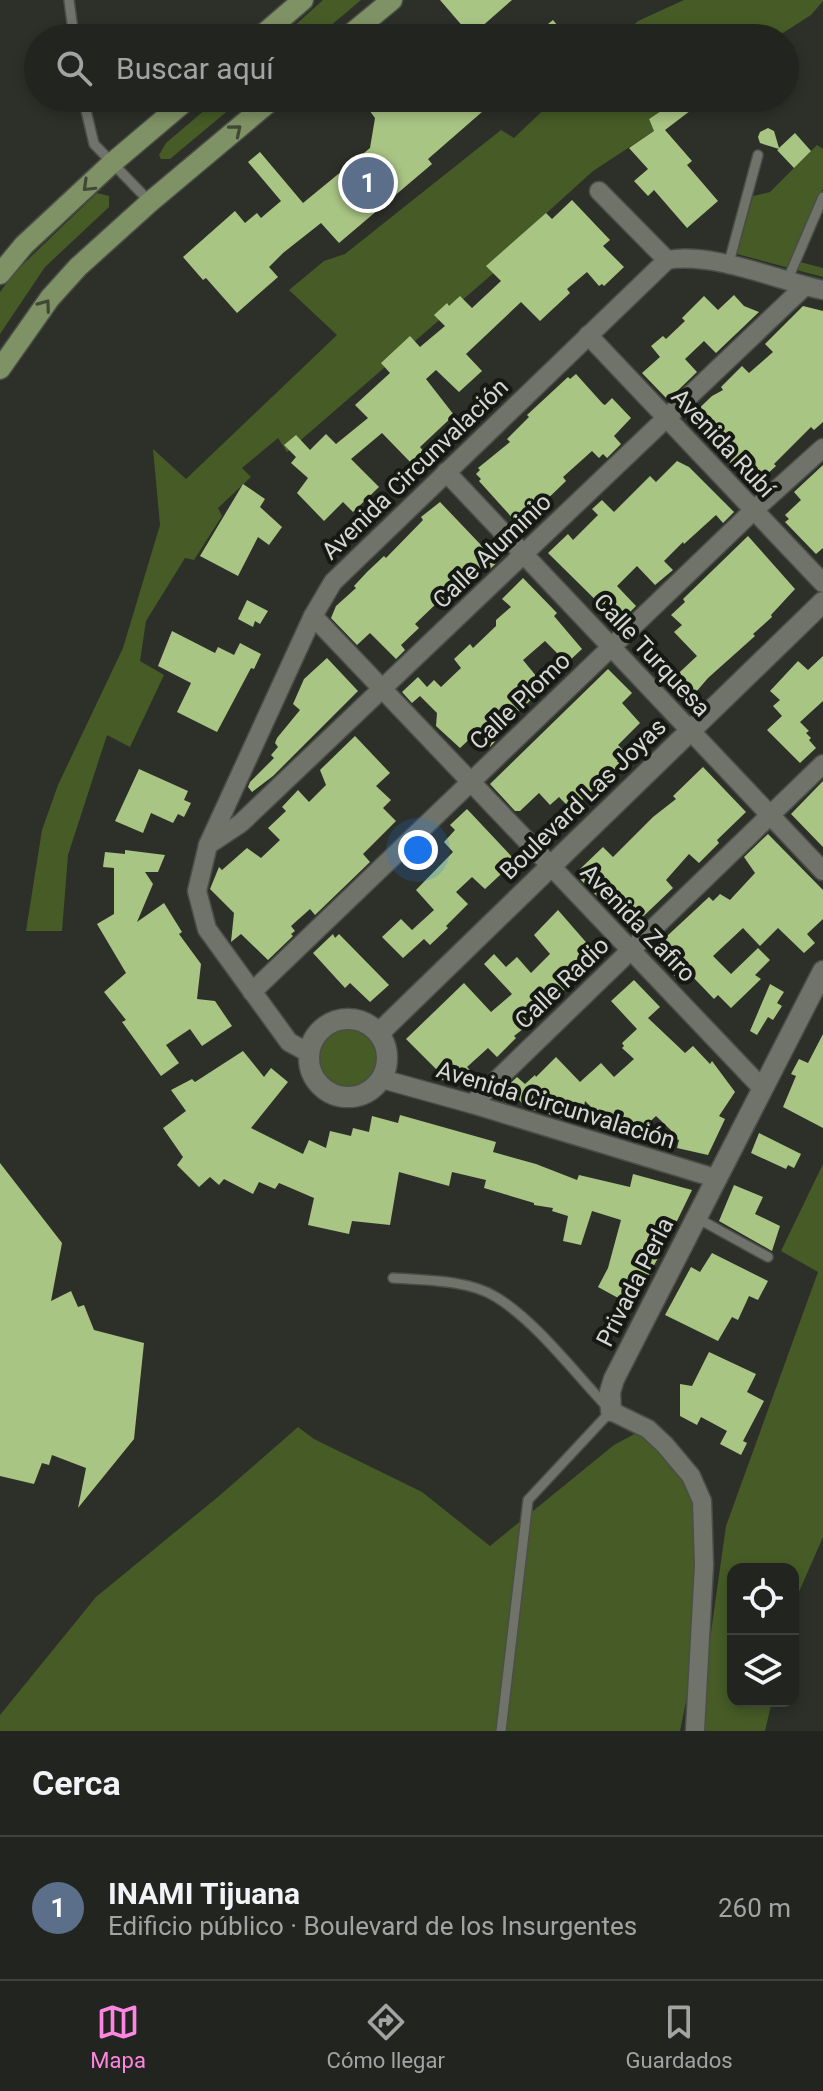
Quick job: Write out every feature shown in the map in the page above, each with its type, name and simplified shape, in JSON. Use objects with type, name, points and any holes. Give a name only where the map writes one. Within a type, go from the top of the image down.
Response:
[{"type":"main road","points":[[275,24],[303,0]]},
{"type":"main road","points":[[363,24],[392,0]]},
{"type":"main road","points":[[0,274],[24,245],[172,112]]},
{"type":"main road","points":[[0,369],[50,298],[78,267],[257,112]]},
{"type":"street","points":[[599,191],[667,260],[698,258],[805,286]]},
{"type":"street","name":"Avenida Circunvalación","points":[[309,1053],[289,1042],[207,929],[199,903],[198,878],[208,845],[313,616],[333,582],[667,260]]},
{"type":"street","name":"Calle Aluminio","points":[[208,845],[241,823],[805,286]]},
{"type":"street","name":"Avenida Rubí","points":[[588,335],[823,583]]},
{"type":"street","name":"Calle Plomo","points":[[252,992],[754,510],[823,448]]},
{"type":"street","name":"Calle Turquesa","points":[[446,472],[823,871]]},
{"type":"street","name":"Boulevard Las Joyas","points":[[379,1033],[823,602]]},
{"type":"street","name":"Avenida Zafiro","points":[[313,616],[762,1088]]},
{"type":"street","name":"Calle Radio","points":[[472,1104],[823,764]]},
{"type":"street","name":"Privada Perla","points":[[611,1411],[610,1392],[614,1379],[823,971]]},
{"type":"street","points":[[357,1019],[379,1033],[388,1055],[382,1079],[374,1088],[353,1098],[329,1093],[313,1077],[309,1053],[320,1030],[331,1022],[357,1019]]},
{"type":"street","name":"Avenida Circunvalación","points":[[382,1079],[715,1178]]},
{"type":"street","points":[[611,1411],[648,1429],[665,1445],[691,1476],[702,1501],[704,1565],[695,1731]]},
{"type":"lane","points":[[69,0],[72,24]]},
{"type":"lane","points":[[86,112],[94,144],[150,202]]},
{"type":"lane","points":[[728,266],[758,155]]},
{"type":"lane","points":[[805,286],[823,197]]},
{"type":"lane","points":[[697,1218],[768,1257]]},
{"type":"lane","points":[[393,1278],[452,1282],[495,1295],[533,1326],[611,1411],[528,1500],[501,1731]]},
{"type":"green space","points":[[323,0],[361,0],[333,24],[296,24]]},
{"type":"green space","points":[[684,0],[823,0],[811,15],[797,24],[635,24]]},
{"type":"green space","points":[[203,112],[226,112],[170,159],[161,159],[159,155],[166,143]]},
{"type":"green space","points":[[541,112],[660,112],[649,119],[654,131],[593,171],[530,228],[534,238],[287,452],[278,438],[242,468],[251,477],[218,508],[222,516],[194,560],[185,558],[146,621],[140,661],[164,675],[130,747],[107,735],[68,855],[62,931],[26,931],[42,830],[58,785],[123,648],[160,525],[153,449],[186,479],[337,335],[289,290],[324,261],[345,254],[501,130],[514,138]]},
{"type":"green space","points":[[817,145],[823,149],[823,188],[796,261],[823,268],[823,277],[737,254],[753,196],[770,192]]},
{"type":"green space","points":[[97,193],[109,196],[109,207],[45,267],[0,334],[0,292],[14,273]]},
{"type":"green space","points":[[348,1028],[366,1034],[374,1042],[380,1060],[374,1078],[366,1086],[348,1092],[330,1086],[322,1078],[316,1060],[322,1042],[330,1034]]},
{"type":"green space","points":[[823,1164],[823,1537],[799,1592],[799,1563],[727,1563],[727,1707],[771,1707],[765,1731],[697,1731],[726,1526],[818,1272],[781,1251]]},
{"type":"green space","points":[[298,1427],[314,1439],[422,1492],[490,1546],[614,1445],[642,1430],[664,1447],[700,1502],[702,1623],[680,1731],[0,1731],[0,1715],[96,1597]]},
{"type":"building","points":[[440,0],[512,0],[485,24],[461,24]]},
{"type":"building","points":[[370,112],[482,112],[428,159],[432,164],[339,243],[321,223],[283,253],[269,267],[278,277],[237,313],[183,257],[235,211],[245,223],[257,213],[261,218],[281,201],[248,162],[260,152],[303,203],[370,148],[375,118]]},
{"type":"building","points":[[660,112],[689,112],[665,130],[692,161],[687,165],[718,201],[687,228],[654,190],[648,196],[634,181],[648,169],[629,148],[654,131],[649,119]]},
{"type":"building","points":[[768,128],[774,131],[779,148],[795,133],[811,151],[794,168],[779,149],[760,143],[760,132]]},
{"type":"building","points":[[572,200],[610,240],[603,246],[624,267],[604,286],[599,286],[587,272],[567,289],[570,293],[540,321],[521,302],[466,354],[482,371],[459,392],[436,370],[426,379],[454,415],[420,447],[426,454],[414,466],[382,433],[351,459],[379,487],[353,512],[343,502],[324,521],[297,493],[308,478],[291,463],[296,457],[284,445],[296,435],[310,450],[326,434],[336,444],[368,418],[355,405],[390,373],[381,363],[410,336],[420,347],[445,326],[434,315],[447,303],[449,306],[460,296],[472,308],[501,281],[486,266],[546,213],[552,219]]},
{"type":"building","points":[[734,295],[744,306],[759,312],[716,353],[704,341],[685,359],[697,372],[668,400],[642,373],[660,357],[651,346],[663,336],[666,339],[704,296],[718,310]]},
{"type":"building","points":[[803,306],[823,311],[823,422],[814,430],[811,427],[752,488],[690,417],[723,390],[721,387],[742,366],[749,373],[773,352],[765,344]]},
{"type":"building","points":[[576,374],[603,404],[612,398],[631,418],[614,436],[621,444],[607,458],[603,454],[599,458],[592,451],[563,477],[566,481],[539,507],[544,512],[525,532],[476,474],[480,470],[478,468],[510,442],[507,439],[529,417],[527,415],[568,377],[570,379]]},
{"type":"building","points":[[677,461],[689,467],[734,512],[723,523],[716,515],[683,542],[664,561],[673,570],[655,585],[637,566],[617,586],[636,606],[619,623],[548,553],[568,534],[573,540],[598,515],[592,509],[602,500],[614,512],[650,476],[656,482]]},
{"type":"building","points":[[823,465],[823,548],[816,554],[785,522],[789,519],[785,515],[801,500],[794,492]]},
{"type":"building","points":[[243,484],[265,499],[260,507],[282,527],[269,545],[258,537],[238,576],[200,556]]},
{"type":"building","points":[[440,502],[481,545],[486,540],[503,557],[490,569],[485,564],[456,593],[440,605],[438,602],[415,624],[419,628],[401,645],[405,650],[396,659],[370,633],[357,645],[331,618],[336,606],[423,520],[421,517]]},
{"type":"building","points":[[748,536],[795,589],[753,634],[755,636],[708,678],[690,699],[682,699],[667,684],[697,656],[674,632],[682,625],[671,615],[685,602],[683,599]]},
{"type":"building","points":[[523,578],[557,613],[554,616],[582,649],[567,663],[545,641],[523,660],[537,677],[528,686],[537,694],[502,728],[505,731],[490,747],[476,733],[460,748],[436,726],[437,713],[420,696],[412,703],[402,692],[418,677],[427,687],[434,680],[441,687],[461,668],[454,659],[470,644],[473,648],[511,607],[502,599]]},
{"type":"building","points":[[247,600],[268,611],[260,624],[255,621],[253,627],[238,619]]},
{"type":"building","points":[[172,631],[215,653],[218,647],[234,655],[240,643],[261,654],[217,732],[177,712],[191,683],[158,666]]},
{"type":"building","points":[[823,656],[823,701],[800,722],[809,731],[806,733],[816,748],[800,763],[767,730],[782,716],[773,706],[780,700],[770,691],[798,661],[808,670]]},
{"type":"building","points":[[327,658],[358,691],[273,776],[252,792],[248,787],[250,782],[274,758],[271,755],[278,747],[275,743],[277,738],[300,710],[293,704],[304,679]]},
{"type":"building","points":[[608,669],[632,693],[622,703],[640,723],[618,745],[626,753],[617,761],[620,764],[572,810],[559,797],[550,805],[539,793],[520,811],[515,811],[490,784]]},
{"type":"building","points":[[355,736],[390,773],[376,786],[391,800],[383,808],[396,821],[363,854],[370,862],[315,915],[310,909],[291,926],[295,931],[291,934],[293,936],[268,960],[241,934],[231,942],[234,913],[210,889],[219,867],[222,870],[247,848],[261,858],[280,840],[268,828],[286,811],[282,807],[298,790],[309,802],[326,785],[320,770]]},
{"type":"building","points":[[703,767],[746,812],[699,863],[689,854],[666,880],[673,888],[630,929],[578,877],[579,870],[603,847],[613,857],[676,799],[673,796]]},
{"type":"building","points":[[139,769],[188,791],[184,800],[191,803],[184,817],[178,814],[173,823],[151,813],[143,833],[115,821]]},
{"type":"building","points":[[823,781],[823,847],[791,814]]},
{"type":"building","points":[[467,809],[512,857],[512,864],[485,889],[472,877],[456,892],[468,904],[446,926],[448,928],[430,945],[424,939],[403,958],[382,937],[401,919],[412,930],[434,910],[416,890],[453,852],[444,842],[455,830],[450,825]]},
{"type":"building","points":[[768,834],[823,890],[823,919],[807,934],[815,943],[804,953],[778,928],[760,946],[743,928],[713,956],[731,974],[758,948],[770,960],[755,975],[761,979],[731,1008],[718,995],[714,999],[690,974],[686,978],[679,972],[675,976],[651,951],[709,897],[713,901],[720,894],[730,900],[755,873],[744,857]]},
{"type":"building","points":[[125,850],[165,855],[158,872],[145,872],[153,884],[137,922],[164,903],[182,932],[179,934],[201,964],[197,999],[215,1001],[232,1026],[202,1046],[190,1029],[166,1045],[179,1063],[161,1076],[122,1022],[126,1020],[104,992],[126,973],[97,924],[114,914],[114,868],[103,867],[105,852],[125,854]]},
{"type":"building","points":[[558,910],[598,956],[536,1019],[514,1036],[516,1038],[497,1057],[488,1048],[467,1067],[477,1077],[467,1086],[442,1080],[443,1076],[406,1039],[464,983],[491,1012],[512,994],[484,964],[494,954],[506,967],[517,957],[531,973],[550,954],[534,935]]},
{"type":"building","points":[[333,934],[335,938],[339,934],[389,985],[370,1002],[350,983],[345,988],[313,953]]},
{"type":"building","points":[[634,980],[660,1007],[648,1018],[685,1053],[693,1046],[710,1064],[712,1061],[735,1092],[719,1116],[725,1119],[708,1155],[677,1148],[677,1136],[656,1116],[640,1131],[631,1123],[626,1136],[617,1133],[585,1101],[581,1123],[526,1108],[515,1095],[508,1102],[495,1098],[517,1077],[525,1084],[536,1077],[556,1057],[580,1082],[601,1063],[614,1077],[634,1059],[622,1048],[622,1043],[637,1029],[611,1001]]},
{"type":"building","points":[[770,984],[784,992],[777,1003],[782,1006],[773,1020],[768,1017],[757,1035],[750,1031]]},
{"type":"building","points":[[823,1034],[823,1128],[783,1107],[796,1076],[791,1074],[799,1059],[808,1063]]},
{"type":"building","points":[[243,1051],[264,1077],[271,1068],[288,1082],[251,1128],[303,1154],[309,1140],[326,1148],[330,1131],[351,1136],[353,1128],[369,1132],[372,1116],[398,1123],[400,1115],[496,1142],[493,1152],[577,1180],[579,1175],[630,1187],[633,1174],[692,1190],[676,1223],[669,1220],[659,1256],[643,1286],[630,1280],[620,1299],[598,1287],[608,1268],[621,1220],[592,1211],[581,1245],[563,1241],[568,1216],[552,1211],[553,1208],[534,1205],[484,1188],[486,1180],[452,1172],[449,1186],[399,1172],[390,1225],[352,1221],[349,1234],[308,1225],[314,1198],[279,1183],[275,1189],[259,1182],[253,1194],[224,1179],[219,1185],[210,1177],[199,1187],[177,1165],[183,1157],[163,1128],[186,1111],[171,1090],[192,1079],[195,1082]]},
{"type":"building","points":[[759,1133],[801,1154],[794,1168],[788,1165],[786,1169],[751,1153]]},
{"type":"building","points":[[0,1163],[62,1243],[51,1301],[71,1291],[78,1307],[84,1305],[94,1330],[144,1343],[134,1439],[78,1508],[86,1468],[52,1455],[49,1465],[42,1463],[34,1484],[0,1476]]},
{"type":"building","points":[[734,1185],[763,1197],[755,1214],[780,1226],[772,1251],[719,1221]]},
{"type":"building","points":[[712,1253],[768,1281],[758,1300],[749,1296],[738,1320],[732,1317],[718,1341],[665,1315],[691,1267],[700,1272]]},
{"type":"building","points":[[709,1352],[756,1374],[747,1392],[764,1401],[743,1441],[747,1443],[741,1455],[720,1444],[727,1431],[701,1417],[697,1425],[680,1416],[680,1384],[692,1386]]},
{"type":"place","name":"INAMI Tijuana","points":[[368,183]]}]
